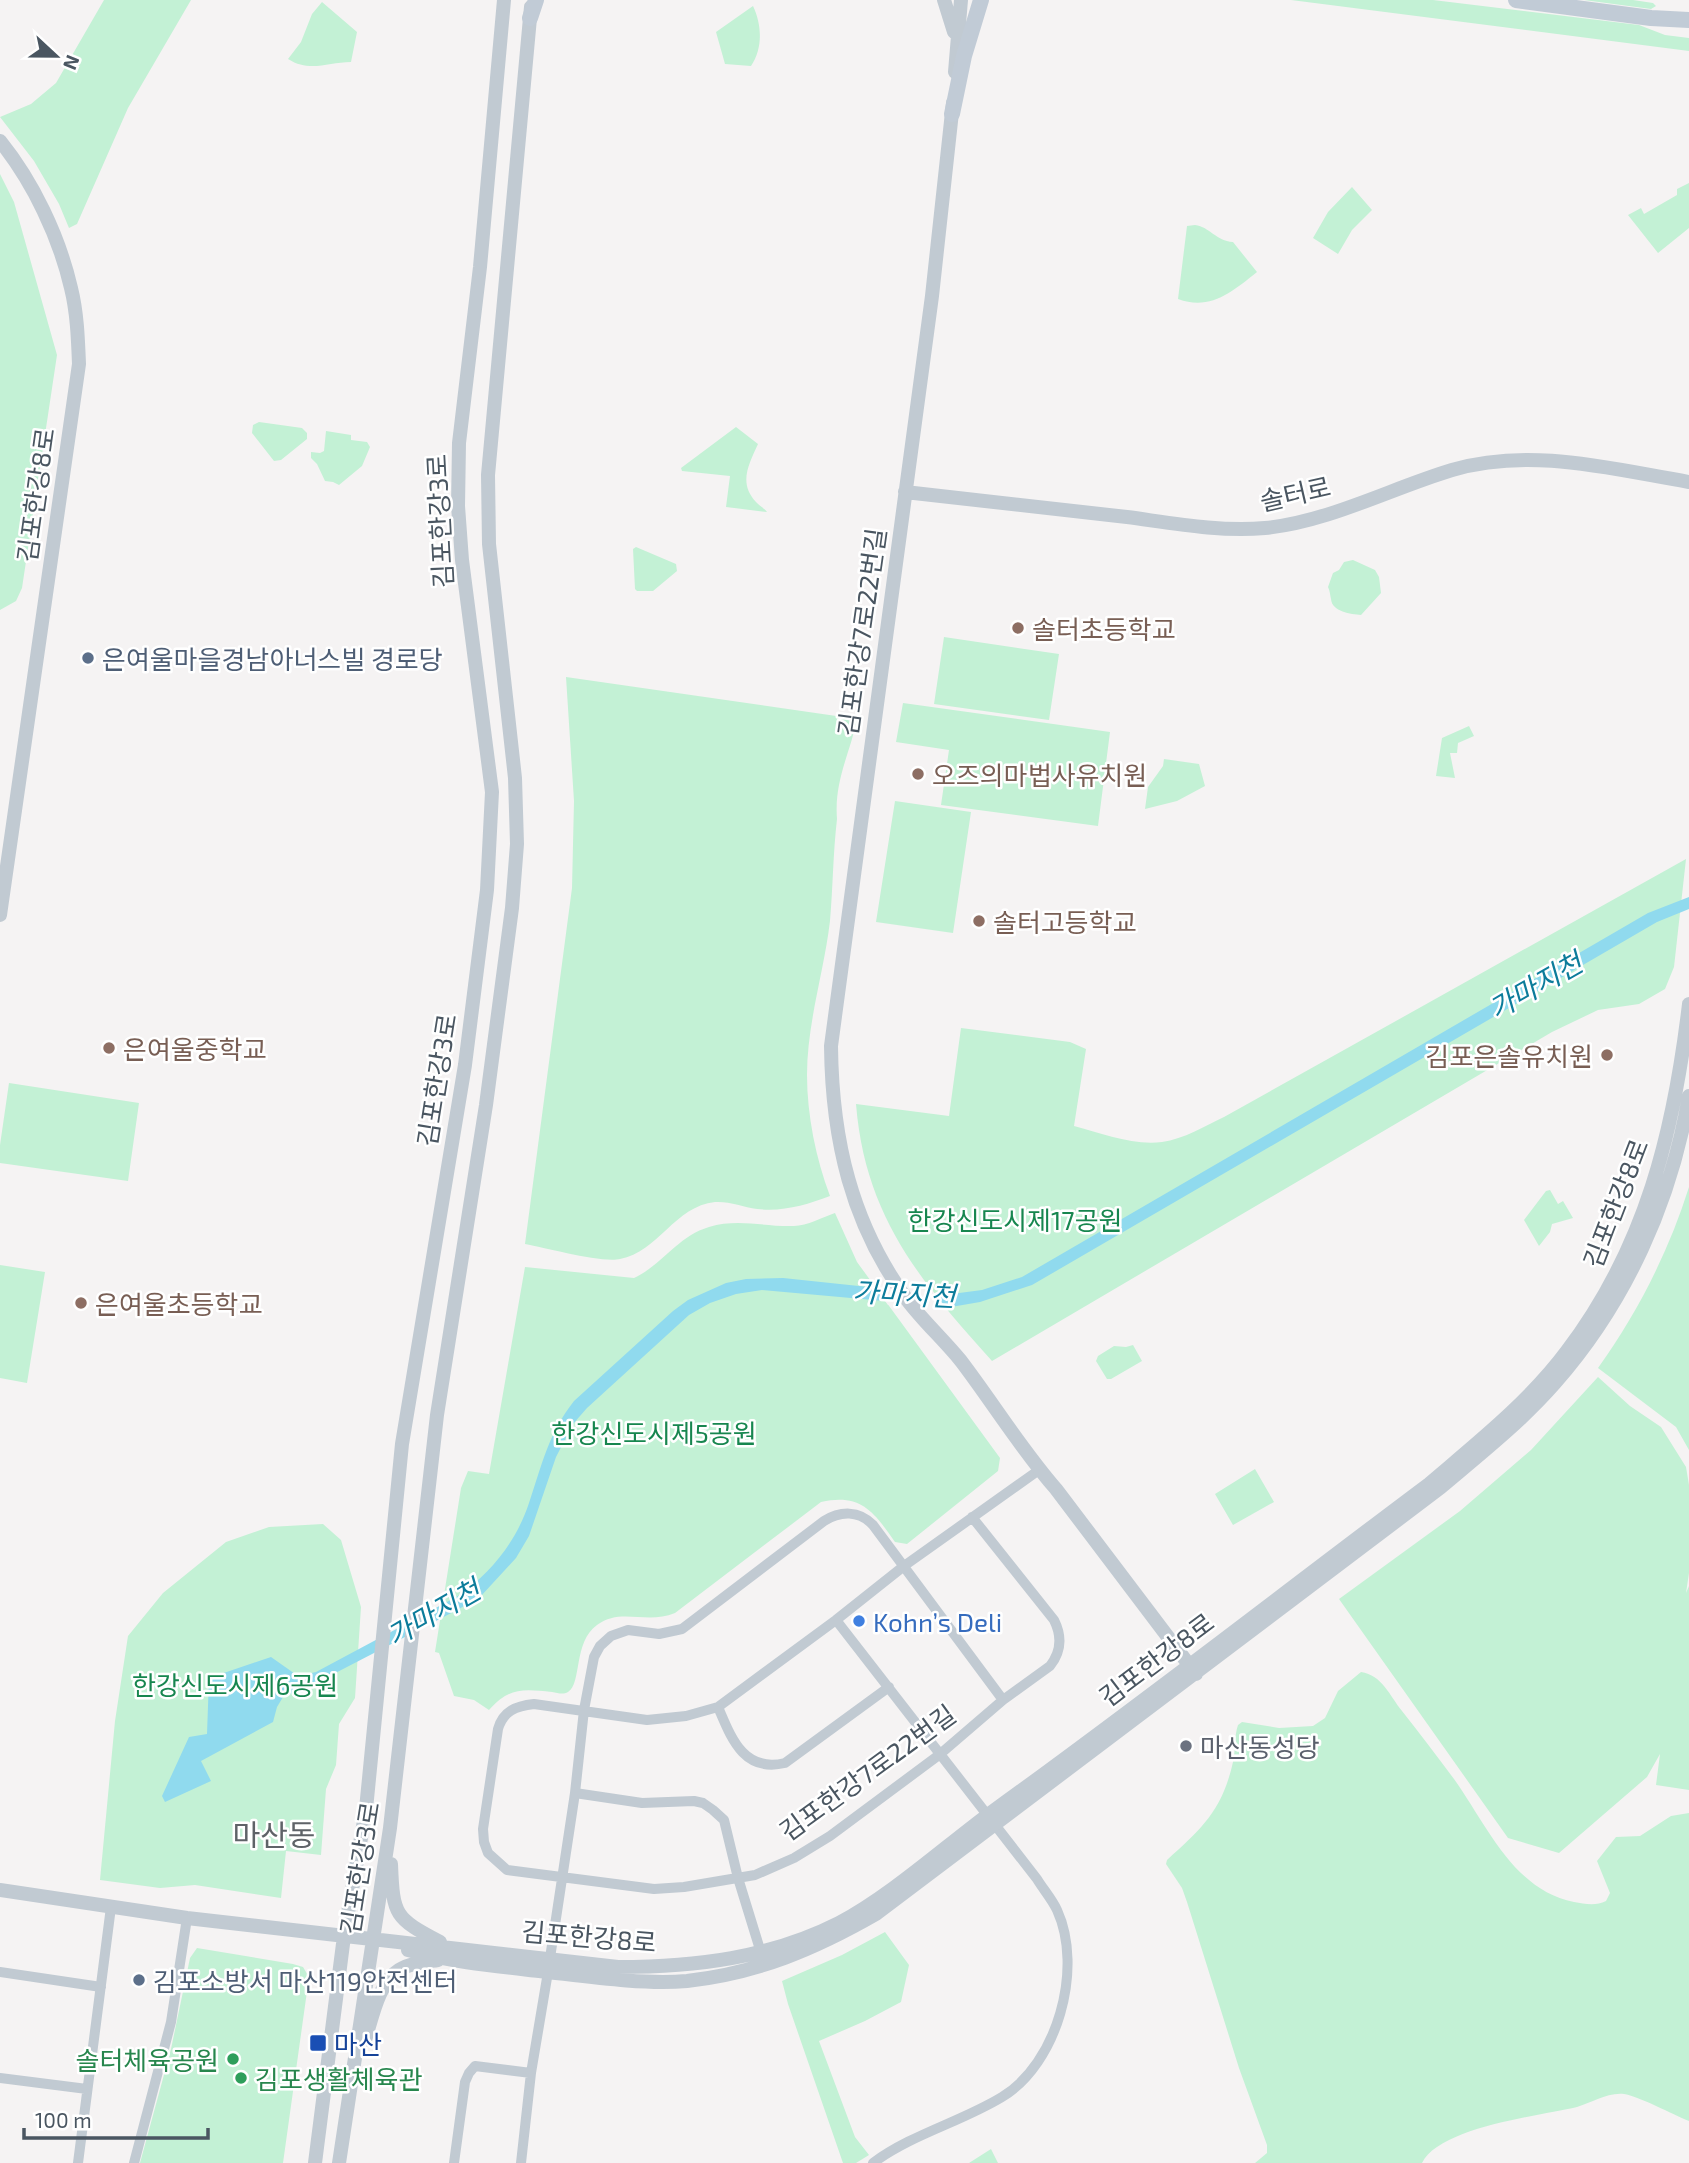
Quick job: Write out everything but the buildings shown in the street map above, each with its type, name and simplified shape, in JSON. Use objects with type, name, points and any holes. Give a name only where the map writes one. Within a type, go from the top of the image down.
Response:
[{"type":"main road","points":[[530,18],[534,0]]},
{"type":"main road","points":[[952,114],[964,56],[981,0]]},
{"type":"main road","points":[[1516,0],[1651,18],[1689,20]]},
{"type":"street","name":"김포한강3로","points":[[315,2163],[344,1936],[366,1809],[402,1444],[464,1065],[487,890],[492,792],[461,560],[458,506],[460,443],[480,267],[504,0]]},
{"type":"street","points":[[944,0],[957,45]]},
{"type":"street","name":"김포한강7로22번길","points":[[961,0],[952,114],[932,296],[831,1046],[835,1122],[843,1163],[856,1205],[884,1262],[908,1300],[960,1360],[1039,1470],[972,1517],[904,1566],[718,1707],[686,1716],[647,1720],[534,1704],[521,1705],[501,1718],[483,1829],[488,1853],[507,1870],[654,1889],[755,1875],[794,1858],[830,1836],[939,1755],[1003,1700],[1050,1666],[1059,1651],[1059,1631],[1054,1619],[972,1517]]},
{"type":"street","name":"김포한강3로","points":[[339,2163],[390,1828],[438,1415],[486,1105],[512,908],[517,844],[515,778],[489,544],[488,475],[530,18]]},
{"type":"street","points":[[1651,18],[1689,28]]},
{"type":"street","name":"김포한강8로","points":[[0,141],[26,177],[65,263],[72,290],[79,363],[0,915]]},
{"type":"street","name":"솔터로","points":[[905,492],[1185,525],[1265,528],[1301,521],[1454,470],[1509,460],[1557,461],[1689,482]]},
{"type":"street","name":"김포한강8로","points":[[1192,1670],[1485,1437],[1566,1353],[1614,1279],[1645,1208],[1671,1121],[1689,1004]]},
{"type":"street","name":"김포한강8로","points":[[0,1891],[187,1918],[373,1940],[445,1953],[549,1965],[625,1979],[685,1981],[737,1973],[763,1959],[828,1941],[876,1914],[990,1821],[1440,1488],[1499,1439],[1553,1385],[1602,1323],[1642,1252],[1673,1163],[1689,1096]]},
{"type":"street","points":[[1039,1470],[1192,1670]]},
{"type":"street","points":[[521,2163],[531,2073],[575,1793],[584,1710],[594,1657],[600,1646],[611,1636],[628,1630],[660,1634],[682,1629],[834,1515],[854,1514],[870,1521],[1003,1700]]},
{"type":"street","points":[[836,1620],[1037,1879],[1057,1910],[1065,1937],[1068,1966],[1056,2027],[1045,2051],[1020,2084],[1003,2096],[943,2127],[891,2150],[873,2163]]},
{"type":"street","points":[[718,1707],[738,1749],[751,1760],[776,1765],[785,1763],[889,1687]]},
{"type":"street","points":[[575,1793],[642,1803],[694,1801],[703,1803],[724,1820],[738,1878],[763,1959]]},
{"type":"street","points":[[390,1828],[392,1895],[395,1909],[401,1919],[445,1953]]},
{"type":"street","points":[[78,2163],[111,1907]]},
{"type":"street","points":[[134,2163],[171,2022],[187,1918]]},
{"type":"street","points":[[352,2078],[376,2006],[393,1974],[401,1968],[445,1953]]},
{"type":"street","points":[[0,1972],[101,1987]]},
{"type":"street","points":[[454,2163],[468,2073],[475,2066],[531,2073]]},
{"type":"street","points":[[0,2078],[88,2089]]},
{"type":"green space","points":[[104,0],[191,0],[128,108],[77,224],[69,228],[59,204],[34,161],[0,117],[31,104],[56,83]]},
{"type":"green space","points":[[1291,0],[1433,0],[1639,25],[1665,35],[1689,38],[1689,51]]},
{"type":"green space","points":[[1584,0],[1633,0],[1653,3],[1656,6],[1651,9]]},
{"type":"green space","points":[[322,2],[357,32],[351,62],[312,66],[288,59],[301,42],[312,14]]},
{"type":"green space","points":[[753,6],[760,36],[755,59],[751,66],[725,64],[716,32]]},
{"type":"green space","points":[[0,174],[14,202],[57,355],[22,588],[16,601],[0,610]]},
{"type":"green space","points":[[1689,183],[1689,228],[1658,253],[1628,215],[1641,208],[1644,214],[1677,195],[1677,189]]},
{"type":"green space","points":[[1352,187],[1372,210],[1352,230],[1338,254],[1313,238],[1328,212]]},
{"type":"green space","points":[[1195,225],[1233,242],[1257,272],[1220,298],[1200,303],[1178,299],[1187,226]]},
{"type":"green space","points":[[259,422],[302,428],[307,433],[307,439],[281,460],[274,461],[252,433],[253,425]]},
{"type":"green space","points":[[736,427],[758,444],[746,481],[751,495],[767,512],[726,507],[730,476],[682,471],[681,468]]},
{"type":"green space","points":[[326,431],[351,435],[351,440],[367,442],[370,447],[362,466],[339,485],[325,481],[311,458],[311,452],[324,451]]},
{"type":"green space","points":[[636,547],[676,564],[677,571],[653,591],[637,591],[633,549]]},
{"type":"green space","points":[[1353,560],[1375,570],[1379,577],[1381,593],[1361,615],[1335,607],[1328,587],[1333,573],[1339,570],[1344,562]]},
{"type":"green space","points":[[944,637],[1059,654],[1049,720],[934,704]]},
{"type":"green space","points":[[566,677],[857,719],[838,792],[830,921],[808,1056],[807,1090],[811,1121],[820,1167],[830,1196],[776,1210],[720,1202],[701,1205],[677,1220],[645,1248],[633,1255],[611,1260],[525,1244],[572,888],[574,801]]},
{"type":"green space","points":[[903,703],[1110,732],[1098,826],[941,805],[949,750],[896,742]]},
{"type":"green space","points":[[1469,726],[1474,736],[1458,743],[1457,753],[1450,753],[1455,778],[1436,776],[1442,738]]},
{"type":"green space","points":[[1164,759],[1199,764],[1205,786],[1177,801],[1145,809],[1148,787],[1163,766]]},
{"type":"green space","points":[[895,801],[971,812],[953,933],[876,922]]},
{"type":"green space","name":"한강신도시제17공원","points":[[1686,859],[1674,967],[1665,989],[1639,1004],[1598,1010],[1552,1032],[992,1361],[920,1274],[884,1213],[861,1144],[856,1104],[949,1116],[961,1028],[1070,1042],[1086,1049],[1074,1126],[1129,1141],[1162,1142],[1194,1132],[1224,1117]]},
{"type":"green space","points":[[9,1083],[139,1103],[128,1181],[0,1163]]},
{"type":"green space","points":[[1689,1187],[1689,1450],[1676,1427],[1598,1368],[1651,1281],[1672,1235]]},
{"type":"green space","points":[[1550,1190],[1558,1204],[1563,1201],[1573,1218],[1552,1224],[1550,1232],[1539,1246],[1524,1220],[1546,1191]]},
{"type":"green space","name":"한강신도시제5공원","points":[[835,1213],[857,1262],[1000,1458],[998,1471],[907,1544],[895,1542],[865,1507],[846,1500],[821,1502],[675,1613],[654,1617],[615,1617],[597,1625],[589,1632],[584,1642],[575,1681],[566,1693],[518,1691],[504,1697],[489,1710],[474,1700],[454,1696],[439,1653],[435,1652],[461,1488],[468,1471],[489,1474],[525,1267],[634,1278],[688,1237],[709,1227],[741,1223],[799,1226]]},
{"type":"green space","points":[[0,1265],[45,1272],[27,1383],[0,1378]]},
{"type":"green space","points":[[1133,1345],[1142,1361],[1107,1379],[1096,1361],[1098,1356],[1114,1346]]},
{"type":"green space","points":[[1598,1377],[1630,1406],[1661,1427],[1686,1467],[1689,1485],[1689,1573],[1686,1593],[1689,1586],[1689,1790],[1656,1785],[1660,1754],[1647,1777],[1559,1853],[1508,1838],[1339,1599],[1460,1511],[1531,1450]]},
{"type":"green space","points":[[1255,1469],[1274,1502],[1233,1525],[1215,1494]]},
{"type":"green space","name":"한강신도시제6공원","points":[[323,1524],[341,1540],[361,1607],[355,1698],[339,1724],[336,1765],[326,1789],[321,1855],[286,1851],[281,1898],[195,1885],[160,1888],[100,1880],[115,1721],[128,1636],[163,1593],[226,1542],[269,1527]]},
{"type":"green space","points":[[1361,1672],[1375,1677],[1385,1687],[1518,1870],[1553,1895],[1586,1904],[1606,1901],[1610,1893],[1597,1861],[1616,1837],[1640,1836],[1671,1816],[1689,1813],[1689,2121],[1638,2098],[1618,2094],[1577,2107],[1469,2132],[1448,2140],[1432,2151],[1422,2163],[1255,2163],[1267,2153],[1267,2145],[1239,2068],[1182,1888],[1166,1864],[1217,1806],[1233,1762],[1238,1725],[1242,1722],[1279,1728],[1313,1726],[1325,1718],[1338,1691]]},
{"type":"green space","points":[[885,1932],[909,1965],[901,2002],[819,2041],[855,2137],[869,2155],[856,2163],[843,2163],[782,1981],[842,1955]]},
{"type":"green space","name":"솔터체육공원","points":[[197,1948],[293,1964],[303,1967],[309,1977],[283,2163],[140,2163],[171,2049],[190,1958]]},
{"type":"green space","points":[[991,2149],[998,2163],[969,2163]]},
{"type":"water","name":"가마지천","points":[[1689,897],[1689,909],[1657,922],[1032,1285],[980,1302],[951,1307],[762,1290],[736,1294],[710,1303],[689,1315],[573,1424],[556,1457],[529,1536],[516,1558],[481,1596],[318,1682],[283,1697],[273,1722],[201,1761],[211,1781],[165,1802],[162,1796],[189,1737],[207,1734],[209,1678],[271,1657],[298,1676],[316,1672],[470,1587],[492,1567],[510,1544],[524,1517],[552,1438],[574,1401],[688,1300],[726,1283],[746,1279],[783,1278],[944,1295],[982,1290],[1022,1277],[1648,913]]},
{"type":"pier","points":[[873,1285],[932,1290],[948,1310],[888,1305]]},
{"type":"place","name":"솔터초등학교","points":[[1018,628]]},
{"type":"place","name":"은여울마을경남아너스빌 경로당","points":[[88,658]]},
{"type":"place","name":"오즈의마법사유치원","points":[[918,774]]},
{"type":"place","name":"솔터고등학교","points":[[979,921]]},
{"type":"place","name":"은여울중학교","points":[[109,1048]]},
{"type":"place","name":"김포은솔유치원","points":[[1607,1055]]},
{"type":"place","name":"은여울초등학교","points":[[81,1303]]},
{"type":"place","name":"Kohn’s Deli","points":[[859,1621]]},
{"type":"place","name":"마산동성당","points":[[1186,1746]]},
{"type":"place","name":"김포소방서 마산119안전센터","points":[[139,1980]]},
{"type":"place","name":"마산","points":[[318,2043]]},
{"type":"place","name":"솔터체육공원","points":[[233,2059]]},
{"type":"place","name":"김포생활체육관","points":[[241,2078]]},
{"type":"district","name":"마산동","points":[[274,1834]]}]
